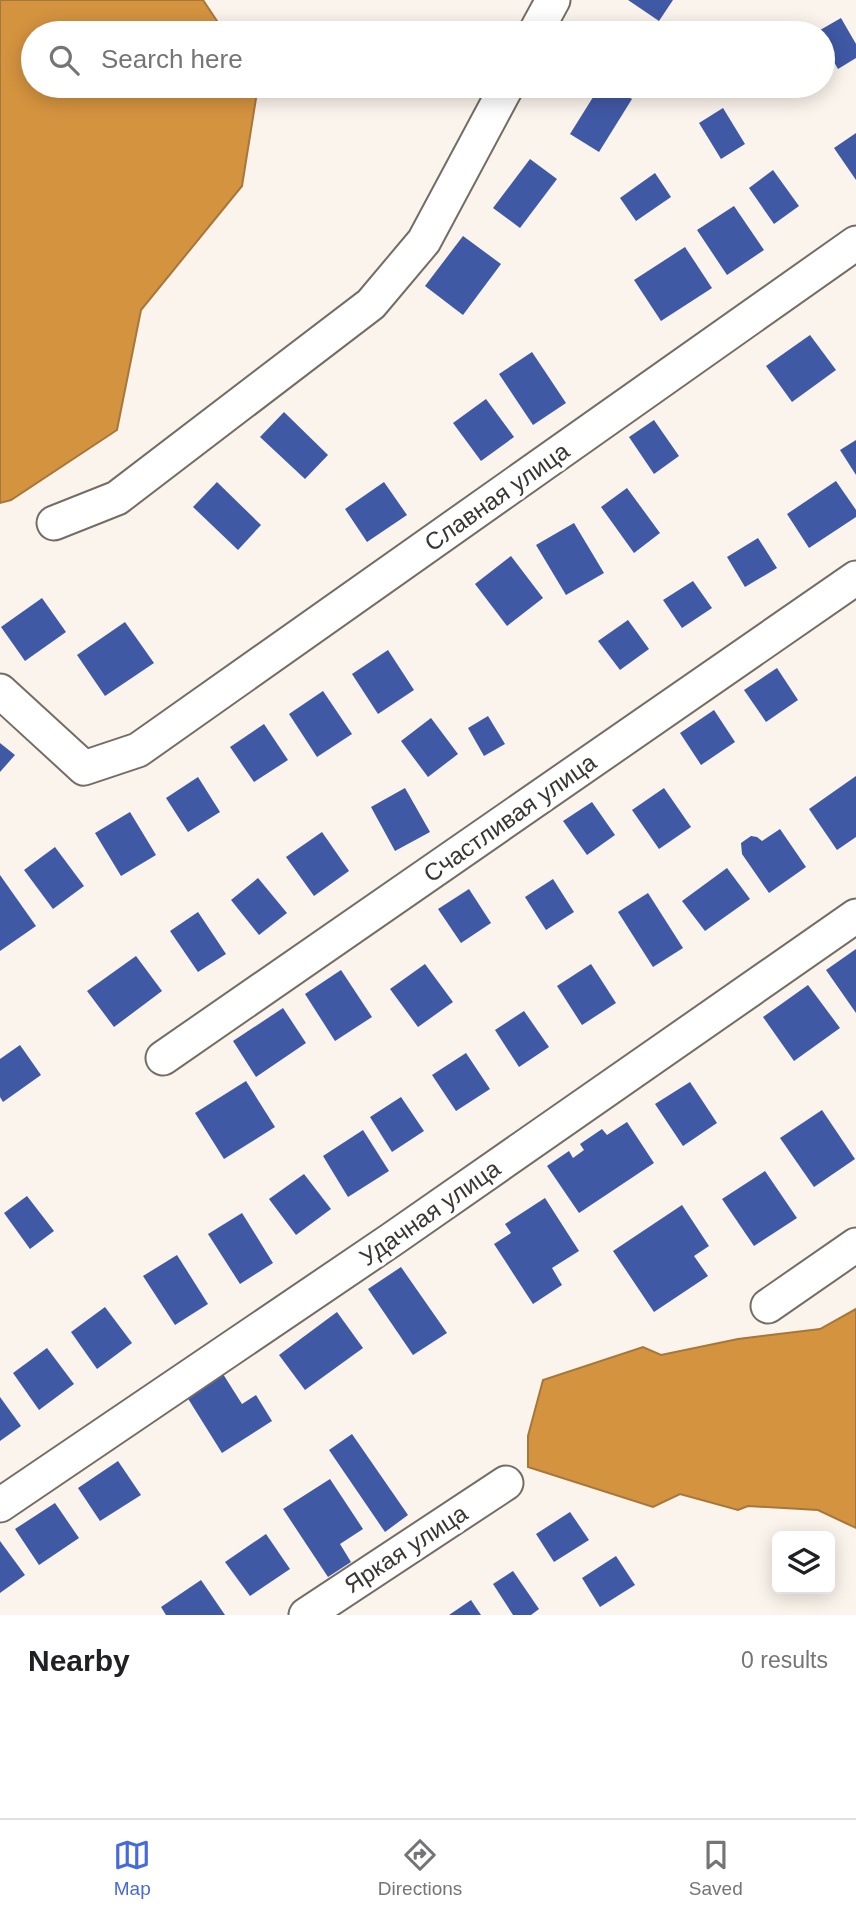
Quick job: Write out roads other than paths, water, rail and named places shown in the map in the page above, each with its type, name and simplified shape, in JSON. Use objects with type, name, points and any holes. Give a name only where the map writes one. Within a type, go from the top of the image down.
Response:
[{"type":"street","points":[[542,21],[553,0]]},
{"type":"street","points":[[54,523],[117,498],[371,304],[424,241],[501,98]]},
{"type":"street","name":"Славная улица","points":[[0,691],[84,768],[138,750],[856,243]]},
{"type":"street","name":"Счастливая улица","points":[[163,1058],[856,578]]},
{"type":"street","name":"Удачная улица","points":[[0,1505],[391,1240],[856,916]]},
{"type":"street","points":[[768,1306],[856,1245]]},
{"type":"street","name":"Яркая улица","points":[[306,1615],[506,1483]]}]
